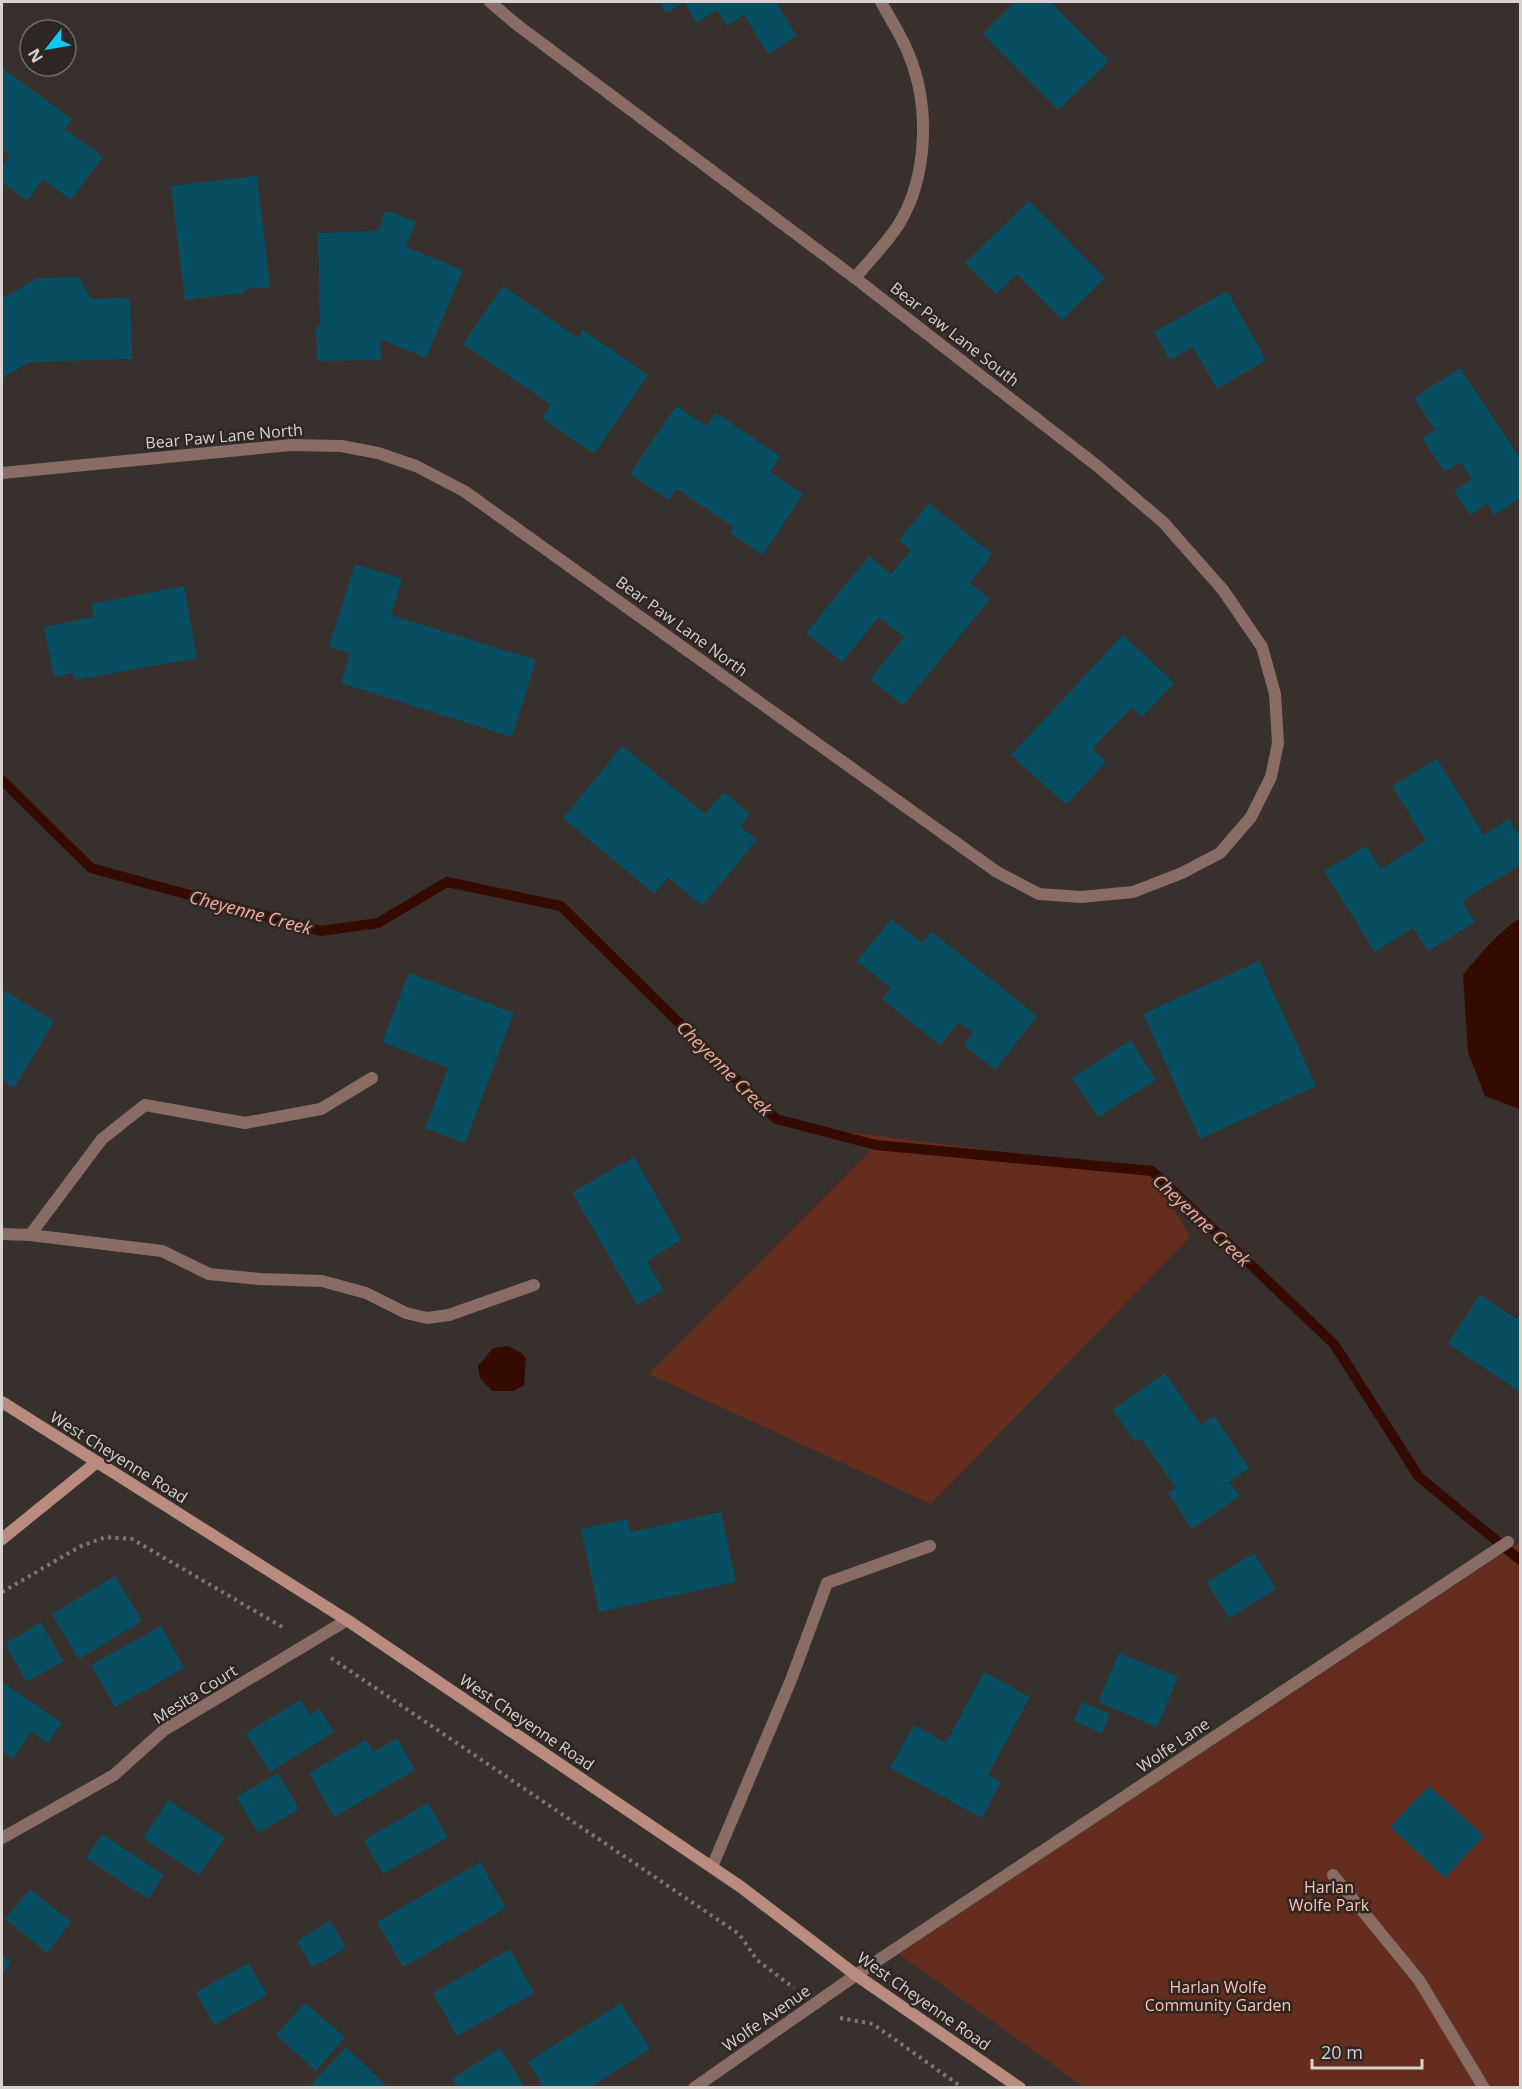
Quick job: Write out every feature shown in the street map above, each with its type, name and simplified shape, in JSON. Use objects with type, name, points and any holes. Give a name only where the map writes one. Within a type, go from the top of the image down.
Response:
[{"type":"main road","name":"West Cheyenne Road","points":[[2,1402],[347,1620],[741,1887],[856,1975],[1020,2088]]},
{"type":"main road","points":[[2,1539],[97,1462]]},
{"type":"street","name":"Bear Paw Lane South","points":[[490,2],[516,24],[855,278],[1096,465],[1163,522],[1223,590],[1262,647],[1275,694],[1278,743],[1271,777]]},
{"type":"street","points":[[855,278],[899,224],[912,192],[923,151],[923,102],[909,55],[881,2]]},
{"type":"street","name":"Bear Paw Lane North","points":[[2,473],[291,445],[341,446],[378,453],[416,466],[464,491],[997,872],[1039,894],[1082,897],[1132,892],[1182,873],[1220,853],[1251,817],[1271,777]]},
{"type":"street","points":[[30,1235],[102,1139],[145,1105],[245,1123],[321,1109],[372,1078]]},
{"type":"street","points":[[2,1234],[30,1235],[162,1251],[210,1274],[260,1279],[322,1281],[366,1293],[406,1313],[427,1318],[449,1315],[534,1285]]},
{"type":"street","name":"Wolfe Lane","points":[[856,1975],[1508,1542]]},
{"type":"street","points":[[712,1867],[791,1680],[826,1583],[930,1546]]},
{"type":"street","name":"Mesita Court","points":[[2,1838],[114,1775],[164,1730],[347,1620]]},
{"type":"street","points":[[1333,1875],[1419,1980],[1484,2088]]},
{"type":"street","name":"Wolfe Avenue","points":[[694,2088],[856,1975]]},
{"type":"path","points":[[2,1592],[81,1546],[106,1537],[132,1539],[309,1643],[739,1934],[757,1960],[832,2016],[873,2024],[963,2088]]},
{"type":"green space","points":[[777,1123],[1152,1171],[1190,1237],[931,1504],[649,1374],[876,1145]]},
{"type":"green space","name":"Harlan Wolfe Park","points":[[1520,1542],[1520,2087],[1084,2087],[899,1954]]},
{"type":"shaded area","points":[[1520,918],[1520,1109],[1485,1096],[1468,1052],[1463,975],[1497,937]]},
{"type":"shaded area","points":[[508,1346],[526,1358],[524,1385],[513,1391],[492,1391],[480,1378],[478,1366],[493,1348]]},
{"type":"building","points":[[659,2],[684,2],[666,13]]},
{"type":"building","points":[[684,2],[776,2],[797,36],[768,54],[744,15],[727,26],[717,10],[696,23]]},
{"type":"building","points":[[1015,2],[1050,2],[1109,61],[1058,110],[983,34]]},
{"type":"building","points":[[2,68],[72,119],[65,129],[103,157],[71,200],[43,179],[27,201],[2,182],[2,167],[10,155],[2,149]]},
{"type":"building","points":[[257,176],[270,287],[245,289],[245,293],[185,300],[171,186]]},
{"type":"building","points":[[1029,201],[1105,278],[1062,320],[1017,274],[996,294],[965,263]]},
{"type":"building","points":[[385,212],[392,212],[416,222],[406,247],[463,270],[426,358],[380,339],[381,360],[317,361],[316,326],[320,326],[318,233],[378,231]]},
{"type":"building","points":[[79,277],[91,299],[130,298],[132,359],[30,362],[2,378],[2,299],[37,278]]},
{"type":"building","points":[[503,286],[578,338],[583,330],[648,375],[594,454],[542,418],[551,405],[463,344]]},
{"type":"building","points":[[1227,291],[1266,360],[1217,389],[1193,347],[1170,360],[1154,332]]},
{"type":"building","points":[[1460,368],[1520,458],[1520,498],[1495,515],[1487,503],[1470,515],[1454,491],[1472,479],[1460,462],[1445,472],[1422,438],[1435,430],[1414,398]]},
{"type":"building","points":[[676,406],[707,426],[716,413],[780,456],[770,472],[803,494],[763,555],[730,533],[734,527],[677,489],[669,500],[630,474]]},
{"type":"building","points":[[929,503],[992,554],[970,583],[990,599],[903,705],[870,679],[904,637],[879,617],[842,662],[806,633],[869,556],[891,574],[911,550],[899,540]]},
{"type":"building","points":[[355,564],[402,579],[391,615],[536,660],[512,737],[341,683],[350,653],[329,647]]},
{"type":"building","points":[[184,586],[197,658],[75,680],[73,673],[54,677],[44,627],[94,617],[91,604]]},
{"type":"building","points":[[1123,635],[1174,683],[1142,717],[1132,707],[1092,749],[1106,762],[1066,805],[1011,755]]},
{"type":"building","points":[[622,746],[705,814],[724,792],[750,814],[740,826],[757,840],[702,906],[668,877],[654,894],[563,818]]},
{"type":"building","points":[[1437,759],[1484,835],[1509,819],[1520,838],[1520,865],[1462,901],[1475,922],[1428,951],[1413,928],[1375,952],[1324,871],[1366,846],[1381,869],[1426,841],[1392,786]]},
{"type":"building","points":[[891,919],[922,943],[932,932],[1037,1016],[995,1070],[964,1045],[973,1033],[959,1022],[940,1045],[882,999],[891,988],[857,961]]},
{"type":"building","points":[[1259,961],[1316,1086],[1200,1139],[1143,1014]]},
{"type":"building","points":[[409,973],[514,1013],[465,1143],[425,1128],[448,1068],[382,1042]]},
{"type":"building","points":[[2,989],[54,1021],[14,1088],[2,1080]]},
{"type":"building","points":[[1131,1040],[1156,1080],[1098,1117],[1072,1078]]},
{"type":"building","points":[[634,1157],[681,1240],[647,1261],[663,1290],[637,1305],[572,1192]]},
{"type":"building","points":[[1480,1295],[1517,1319],[1520,1314],[1520,1392],[1448,1344]]},
{"type":"building","points":[[1165,1373],[1201,1425],[1214,1416],[1249,1468],[1229,1482],[1240,1496],[1192,1529],[1168,1493],[1176,1488],[1141,1438],[1135,1442],[1113,1410]]},
{"type":"building","points":[[721,1512],[736,1582],[599,1612],[581,1529],[627,1519],[631,1532]]},
{"type":"building","points":[[1254,1553],[1276,1589],[1229,1618],[1207,1582]]},
{"type":"building","points":[[115,1576],[142,1621],[79,1659],[52,1614]]},
{"type":"building","points":[[41,1622],[63,1661],[27,1682],[5,1644]]},
{"type":"building","points":[[161,1626],[184,1668],[115,1707],[91,1665]]},
{"type":"building","points":[[1119,1653],[1178,1677],[1157,1727],[1098,1702]]},
{"type":"building","points":[[984,1672],[1030,1697],[988,1775],[1001,1782],[982,1818],[890,1768],[914,1725],[946,1743]]},
{"type":"building","points":[[2,1682],[62,1723],[48,1743],[31,1732],[13,1759],[2,1752]]},
{"type":"building","points":[[300,1700],[310,1715],[320,1709],[334,1732],[270,1772],[246,1733]]},
{"type":"building","points":[[1082,1702],[1110,1714],[1102,1733],[1074,1721]]},
{"type":"building","points":[[397,1738],[415,1770],[334,1817],[309,1773],[366,1740],[373,1752]]},
{"type":"building","points":[[278,1773],[299,1809],[258,1833],[236,1797]]},
{"type":"building","points":[[1429,1786],[1484,1836],[1445,1878],[1390,1827]]},
{"type":"building","points":[[168,1800],[225,1838],[199,1875],[143,1838]]},
{"type":"building","points":[[428,1803],[448,1837],[383,1874],[364,1840]]},
{"type":"building","points":[[102,1834],[164,1875],[148,1899],[86,1858]]},
{"type":"building","points":[[480,1862],[506,1908],[403,1967],[377,1922]]},
{"type":"building","points":[[30,1889],[71,1922],[47,1953],[5,1919]]},
{"type":"building","points":[[330,1921],[346,1948],[312,1967],[297,1941]]},
{"type":"building","points":[[510,1949],[534,1993],[457,2036],[433,1993]]},
{"type":"building","points":[[2,1955],[11,1962],[2,1975]]},
{"type":"building","points":[[249,1963],[267,1995],[214,2025],[196,1992]]},
{"type":"building","points":[[305,2003],[345,2037],[316,2071],[276,2035]]},
{"type":"building","points":[[621,2003],[650,2049],[589,2088],[544,2088],[528,2062]]},
{"type":"building","points":[[346,2047],[389,2088],[308,2088]]},
{"type":"building","points":[[500,2048],[525,2088],[458,2088],[452,2079]]},
{"type":"waterway","name":"Cheyenne Creek","points":[[2,780],[91,868],[321,931],[378,923],[447,882],[561,906],[776,1119],[876,1145],[1152,1171],[1334,1344],[1419,1477],[1520,1560]]},
{"type":"park label","name":"Harlan Wolfe Community Garden","points":[[1218,1996]]}]
